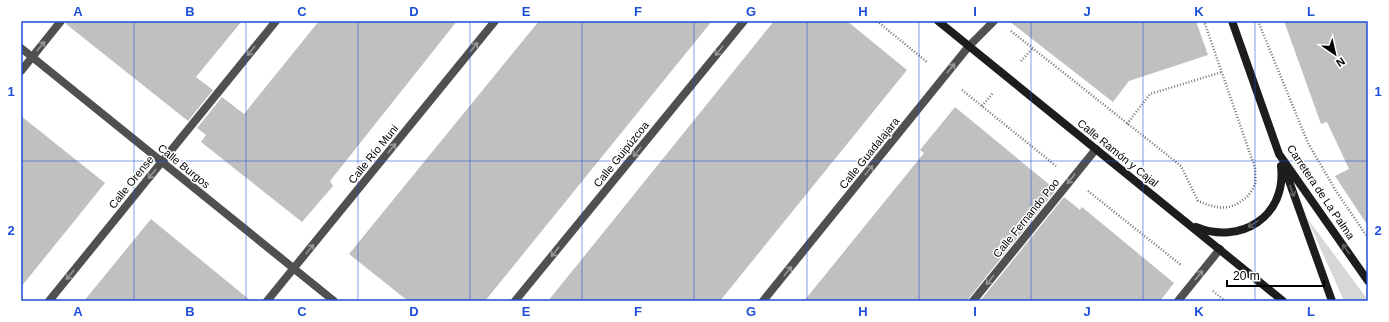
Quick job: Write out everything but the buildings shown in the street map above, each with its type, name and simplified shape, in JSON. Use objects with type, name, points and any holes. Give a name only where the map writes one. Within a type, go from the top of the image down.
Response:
[{"type":"main road","name":"Calle Ramón y Cajal","points":[[938,21],[1283,301]]},
{"type":"main road","name":"Carretera de La Palma","points":[[1232,21],[1279,154],[1368,281]]},
{"type":"main road","points":[[1187,223],[1215,233],[1228,233],[1250,227],[1262,219],[1271,209],[1281,184],[1279,154]]},
{"type":"main road","points":[[1279,154],[1332,301]]},
{"type":"street","points":[[21,71],[62,21]]},
{"type":"street","name":"Calle Orense","points":[[49,301],[276,21]]},
{"type":"street","name":"Calle Río Muni","points":[[267,301],[495,21]]},
{"type":"street","name":"Calle Guipúzcoa","points":[[515,301],[744,21]]},
{"type":"street","name":"Calle Guadalajara","points":[[763,301],[969,46],[994,21]]},
{"type":"street","name":"Calle Burgos","points":[[21,48],[334,301]]},
{"type":"street","name":"Calle Fernando Poo","points":[[973,301],[1096,149]]},
{"type":"street","points":[[1178,301],[1220,249]]},
{"type":"path","points":[[877,21],[1225,301]]},
{"type":"path","points":[[1010,30],[1181,166],[1198,201],[1212,207],[1225,208],[1236,206],[1247,197],[1254,185],[1255,168],[1204,21]]},
{"type":"path","points":[[1258,21],[1308,143],[1336,191],[1368,238]]},
{"type":"path","points":[[1127,124],[1150,94],[1222,72]]},
{"type":"shaded area","points":[[1307,218],[1368,300],[1368,301],[1344,301]]}]
